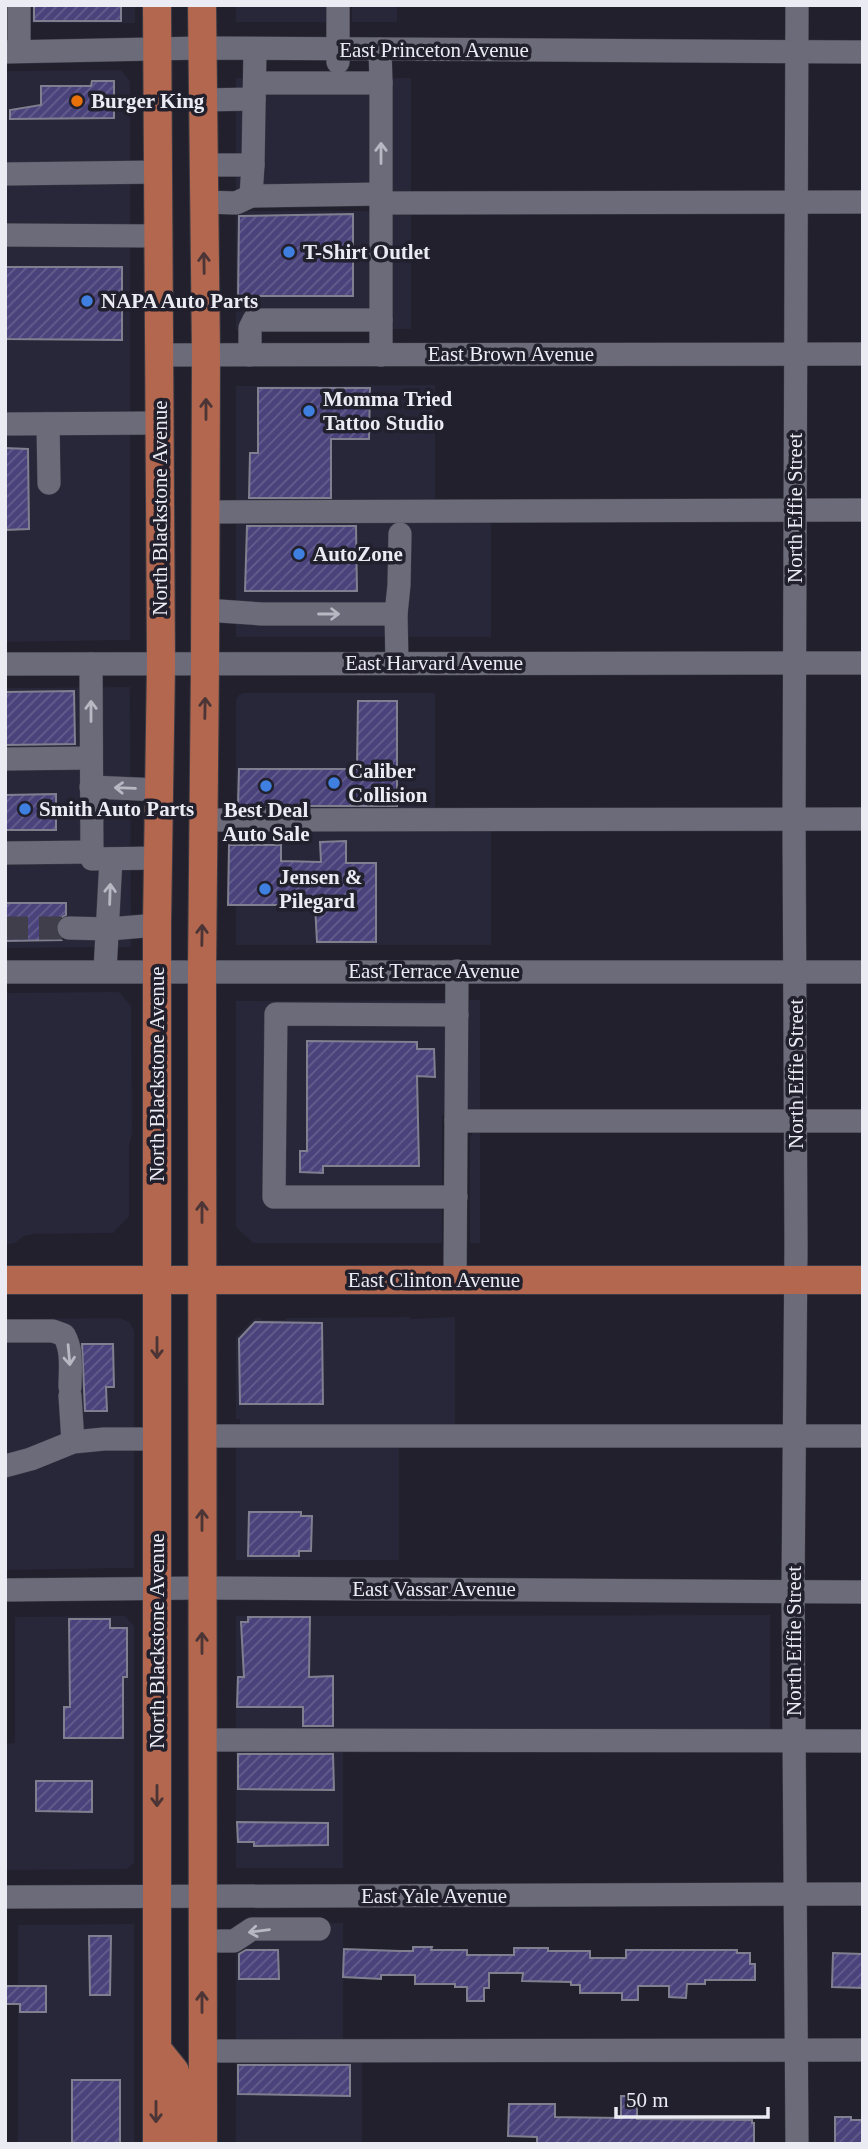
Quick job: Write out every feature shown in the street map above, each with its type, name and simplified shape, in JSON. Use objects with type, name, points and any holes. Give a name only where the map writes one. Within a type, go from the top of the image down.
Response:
[{"type":"main road","name":"North Blackstone Avenue","points":[[157,5],[161,664],[157,925],[157,2144]]},
{"type":"main road","name":"North Blackstone Avenue","points":[[202,5],[205,355],[202,2144]]},
{"type":"main road","name":"East Clinton Avenue","points":[[5,1280],[863,1280]]},
{"type":"main road","points":[[156,2048],[175,2071],[180,2144]]},
{"type":"street","points":[[12,52],[19,5]]},
{"type":"street","points":[[338,5],[338,83]]},
{"type":"street","name":"North Effie Street","points":[[797,5],[794,354],[796,1280],[793,1591],[797,2144]]},
{"type":"street","name":"East Princeton Avenue","points":[[12,52],[157,48],[863,52]]},
{"type":"street","points":[[251,196],[255,49]]},
{"type":"street","points":[[302,83],[303,49]]},
{"type":"street","points":[[380,49],[381,355]]},
{"type":"street","points":[[202,100],[302,83],[381,83]]},
{"type":"street","points":[[203,165],[253,165]]},
{"type":"street","points":[[5,174],[158,172]]},
{"type":"street","points":[[204,202],[236,203],[251,196],[863,202]]},
{"type":"street","points":[[5,236],[158,236]]},
{"type":"street","points":[[323,318],[324,355]]},
{"type":"street","points":[[250,355],[250,328],[254,320],[381,320]]},
{"type":"street","name":"East Brown Avenue","points":[[159,355],[863,354]]},
{"type":"street","points":[[5,424],[159,423]]},
{"type":"street","points":[[48,424],[49,483]]},
{"type":"street","points":[[205,512],[863,510]]},
{"type":"street","points":[[397,663],[396,614],[400,534]]},
{"type":"street","points":[[205,610],[262,614],[396,614]]},
{"type":"street","name":"East Harvard Avenue","points":[[5,664],[863,663]]},
{"type":"street","points":[[91,664],[91,787],[102,855],[109,929],[105,971]]},
{"type":"street","points":[[5,760],[91,758]]},
{"type":"street","points":[[91,787],[160,790]]},
{"type":"street","points":[[203,820],[863,819]]},
{"type":"street","points":[[5,853],[159,858]]},
{"type":"street","points":[[69,928],[109,929],[157,925]]},
{"type":"street","points":[[455,1280],[457,971]]},
{"type":"street","name":"East Terrace Avenue","points":[[5,972],[863,972]]},
{"type":"street","points":[[456,1197],[274,1197],[276,1014],[457,1015]]},
{"type":"street","points":[[456,1121],[863,1121]]},
{"type":"street","points":[[5,1331],[53,1331],[64,1335],[70,1357],[73,1442]]},
{"type":"street","points":[[202,1436],[863,1436]]},
{"type":"street","points":[[5,1466],[31,1460],[73,1442],[158,1439]]},
{"type":"street","name":"East Vassar Avenue","points":[[5,1590],[201,1588],[863,1592]]},
{"type":"street","points":[[202,1740],[863,1741]]},
{"type":"street","name":"East Yale Avenue","points":[[5,1897],[863,1894]]},
{"type":"street","points":[[202,1941],[234,1941],[252,1929],[320,1929]]},
{"type":"street","points":[[202,2050],[863,2050]]},
{"type":"shaded area","points":[[32,5],[135,5],[135,23],[32,23]]},
{"type":"shaded area","points":[[236,5],[337,5],[337,22],[236,22]]},
{"type":"shaded area","points":[[352,5],[397,5],[397,22],[352,22]]},
{"type":"shaded area","points":[[121,70],[130,81],[130,640],[5,642],[5,71]]},
{"type":"shaded area","points":[[236,78],[411,78],[411,196],[236,196]]},
{"type":"shaded area","points":[[236,211],[411,211],[411,329],[236,330]]},
{"type":"shaded area","points":[[435,385],[435,502],[236,502],[236,386]]},
{"type":"shaded area","points":[[491,520],[491,637],[236,637],[236,521]]},
{"type":"shaded area","points":[[130,687],[131,947],[5,948],[5,688]]},
{"type":"shaded area","points":[[243,693],[435,693],[435,809],[236,810],[236,700]]},
{"type":"shaded area","points":[[236,828],[491,828],[491,945],[236,945]]},
{"type":"shaded area","points":[[119,992],[131,1006],[132,1133],[129,1145],[129,1216],[113,1233],[33,1234],[5,1245],[5,993]]},
{"type":"shaded area","points":[[480,1000],[480,1114],[442,1115],[442,1243],[253,1243],[236,1227],[236,1001]]},
{"type":"shaded area","points":[[480,1129],[480,1243],[470,1243],[470,1138],[473,1132]]},
{"type":"shaded area","points":[[455,1317],[455,1424],[240,1424],[240,1419],[236,1419],[236,1337],[255,1318],[285,1320]]},
{"type":"shaded area","points":[[120,1318],[130,1322],[134,1331],[134,1568],[5,1570],[5,1319]]},
{"type":"shaded area","points":[[399,1446],[399,1560],[236,1560],[236,1447]]},
{"type":"shaded area","points":[[770,1615],[770,1734],[236,1735],[236,1616]]},
{"type":"shaded area","points":[[125,1616],[134,1626],[134,1863],[127,1869],[5,1870],[5,1744],[15,1743],[15,1617]]},
{"type":"shaded area","points":[[343,1749],[343,1868],[236,1868],[236,1750]]},
{"type":"shaded area","points":[[343,1923],[343,2042],[236,2042],[236,1924]]},
{"type":"shaded area","points":[[134,1924],[134,2144],[18,2144],[18,1925]]},
{"type":"shaded area","points":[[236,2057],[362,2057],[362,2144],[236,2144]]},
{"type":"building","points":[[34,5],[121,5],[121,21],[34,21]]},
{"type":"building","points":[[92,81],[114,81],[114,118],[10,119],[10,110],[41,105],[41,86],[91,86]]},
{"type":"building","points":[[353,214],[353,296],[259,296],[259,301],[238,301],[239,216]]},
{"type":"building","points":[[5,267],[122,267],[122,340],[5,339]]},
{"type":"building","points":[[258,388],[370,388],[369,439],[331,439],[331,498],[249,498],[250,453],[258,453]]},
{"type":"building","points":[[5,448],[28,449],[29,529],[5,530]]},
{"type":"building","points":[[247,526],[356,526],[357,591],[245,591]]},
{"type":"building","points":[[74,691],[75,744],[5,745],[5,692]]},
{"type":"building","points":[[358,701],[397,701],[397,806],[238,806],[239,769],[357,769]]},
{"type":"building","points":[[56,794],[56,830],[5,830],[5,795]]},
{"type":"building","points":[[346,841],[346,863],[376,863],[376,942],[317,942],[315,905],[228,905],[229,845],[281,845],[281,861],[321,862],[320,842]]},
{"type":"building","points":[[5,903],[66,903],[66,915],[57,920],[55,927],[61,940],[5,941]]},
{"type":"building","points":[[307,1041],[417,1042],[417,1049],[434,1049],[435,1077],[417,1076],[419,1166],[323,1166],[323,1173],[300,1172],[300,1151],[307,1151]]},
{"type":"building","points":[[255,1322],[322,1323],[323,1404],[240,1404],[239,1339]]},
{"type":"building","points":[[82,1344],[113,1344],[114,1387],[106,1387],[107,1411],[85,1411]]},
{"type":"building","points":[[249,1512],[301,1512],[301,1516],[312,1516],[311,1551],[299,1551],[299,1556],[248,1556]]},
{"type":"building","points":[[248,1617],[310,1617],[309,1677],[333,1676],[333,1726],[303,1726],[303,1707],[237,1707],[238,1677],[244,1677],[241,1622],[248,1622]]},
{"type":"building","points":[[69,1619],[110,1619],[110,1628],[127,1628],[127,1677],[123,1677],[123,1738],[64,1738],[64,1707],[70,1707]]},
{"type":"building","points":[[238,1754],[333,1754],[334,1790],[238,1789]]},
{"type":"building","points":[[36,1781],[92,1781],[92,1812],[36,1811]]},
{"type":"building","points":[[237,1822],[328,1823],[328,1845],[254,1846],[254,1842],[238,1842]]},
{"type":"building","points":[[89,1936],[111,1936],[110,1995],[90,1995]]},
{"type":"building","points":[[413,1947],[467,1950],[467,1955],[514,1955],[514,1948],[548,1948],[548,1951],[590,1951],[590,1958],[626,1958],[626,1950],[737,1950],[737,1953],[750,1953],[750,1964],[755,1964],[755,1980],[705,1980],[705,1984],[687,1984],[686,1998],[669,1997],[669,1986],[638,1986],[638,2000],[622,2000],[622,1993],[580,1993],[580,1985],[571,1985],[571,1982],[522,1981],[523,1973],[489,1973],[489,1988],[484,1988],[484,2001],[467,2001],[467,1987],[455,1987],[455,1984],[415,1984],[415,1975],[381,1975],[381,1979],[343,1977],[344,1949],[413,1951]]},
{"type":"building","points":[[246,1950],[278,1950],[279,1979],[239,1979],[239,1954]]},
{"type":"building","points":[[833,1953],[863,1954],[863,1988],[832,1987]]},
{"type":"building","points":[[5,1986],[46,1986],[46,2012],[20,2012],[20,2004],[5,2004]]},
{"type":"building","points":[[238,2065],[350,2065],[350,2096],[238,2094]]},
{"type":"building","points":[[72,2080],[120,2080],[120,2144],[72,2144]]},
{"type":"building","points":[[621,2096],[637,2096],[637,2119],[752,2120],[754,2144],[537,2144],[537,2137],[508,2136],[509,2104],[555,2104],[555,2117],[621,2118]]},
{"type":"building","points":[[835,2117],[863,2120],[863,2144],[835,2144]]},
{"type":"tunnel","points":[[5,928],[69,928]]},
{"type":"place","name":"Burger King","points":[[77,101]]},
{"type":"place","name":"T-Shirt Outlet","points":[[289,252]]},
{"type":"place","name":"NAPA Auto Parts","points":[[87,301]]},
{"type":"place","name":"Momma Tried Tattoo Studio","points":[[309,411]]},
{"type":"place","name":"AutoZone","points":[[299,554]]},
{"type":"place","name":"Caliber Collision","points":[[334,783]]},
{"type":"place","name":"Best Deal Auto Sale","points":[[266,786]]},
{"type":"place","name":"Smith Auto Parts","points":[[25,809]]},
{"type":"place","name":"Jensen & Pilegard","points":[[265,889]]}]
